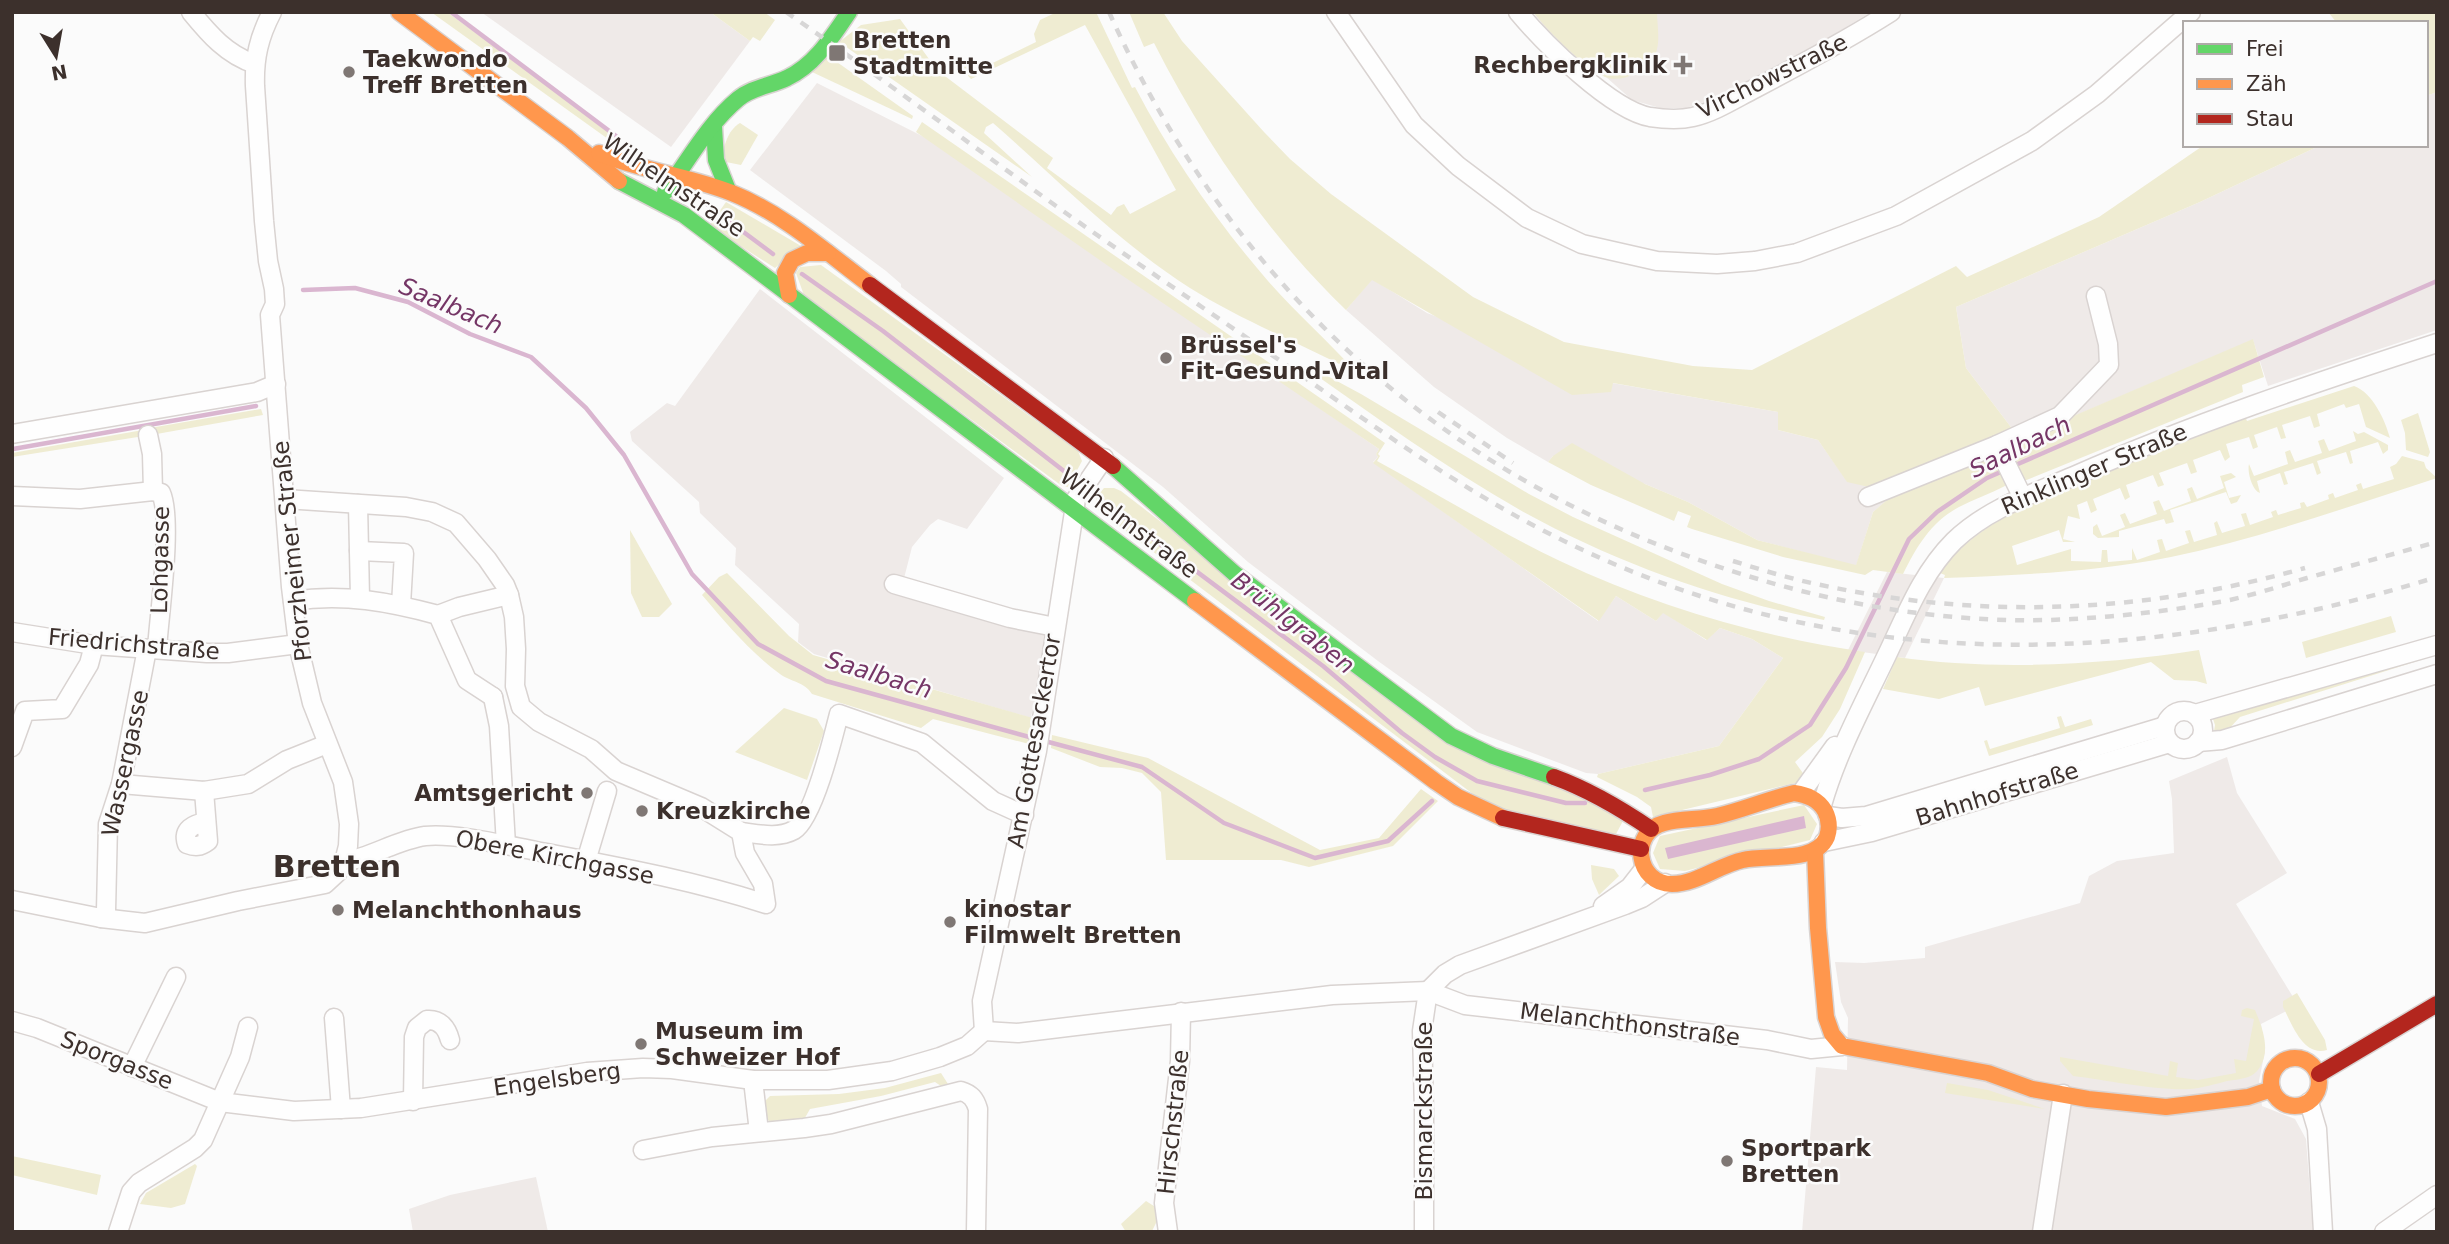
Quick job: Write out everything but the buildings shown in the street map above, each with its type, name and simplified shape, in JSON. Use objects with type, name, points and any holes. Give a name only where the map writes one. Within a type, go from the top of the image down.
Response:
[{"type":"main road","name":"Wilhelmstraße","points":[[399,12],[568,138],[623,184],[693,222],[747,261],[1458,797],[1493,815],[1518,823],[1642,849]]},
{"type":"main road","points":[[657,201],[714,127],[744,95],[767,83],[788,78],[808,63],[846,18],[867,12]]},
{"type":"main road","points":[[714,127],[715,166],[728,190]]},
{"type":"main road","name":"Wilhelmstraße","points":[[568,138],[630,166],[728,190],[778,216],[1104,458],[1235,574],[1451,736],[1493,756],[1579,786],[1621,808],[1651,829]]},
{"type":"main road","points":[[789,295],[784,283],[788,263],[798,255],[810,251],[828,253]]},
{"type":"main road","points":[[1819,847],[1799,855],[1774,855],[1743,860],[1688,881],[1665,883],[1652,877],[1644,869],[1642,849],[1644,837],[1651,829],[1666,823],[1725,814],[1785,795],[1801,793],[1813,797],[1825,810],[1829,828],[1819,847],[1818,928],[1826,1017],[1832,1034],[1842,1046]]},
{"type":"main road","points":[[1743,860],[1780,864],[1798,878],[1811,918],[1818,928]]},
{"type":"main road","points":[[2319,1074],[2437,1004]]},
{"type":"main road","name":"Melanchthonstraße","points":[[1842,1046],[1988,1073],[2032,1089],[2166,1107],[2248,1097],[2272,1089]]},
{"type":"main road","points":[[2297,1057],[2311,1062],[2319,1074],[2319,1090],[2309,1102],[2287,1105],[2275,1096],[2272,1089],[2272,1073],[2276,1066],[2290,1058],[2297,1057]]},
{"type":"street","points":[[191,12],[210,35],[238,58],[255,64]]},
{"type":"street","name":"Pforzheimer Straße","points":[[272,12],[260,38],[255,64],[259,164],[268,261],[262,290],[263,306],[270,315],[276,384],[274,396],[298,644],[312,703],[343,782],[347,803],[348,846],[344,862]]},
{"type":"street","points":[[1336,12],[1414,125],[1458,166],[1527,218],[1582,244],[1657,261],[1717,264],[1755,261],[1797,253],[1896,216],[2032,141],[2097,94],[2190,12]]},
{"type":"street","name":"Virchowstraße","points":[[1518,12],[1559,57],[1625,108],[1648,117],[1665,118],[1692,117],[1724,105],[1840,45],[1891,12]]},
{"type":"street","points":[[1868,497],[1999,449],[2060,416],[2109,365],[2108,344],[2096,296]]},
{"type":"street","name":"Rinklinger Straße","points":[[1825,810],[1840,752],[1922,583],[1938,559],[1973,526],[2019,490],[2223,415],[2437,342]]},
{"type":"street","points":[[12,434],[257,392],[276,384]]},
{"type":"street","name":"Lohgasse","points":[[148,435],[152,454],[153,491],[160,493],[163,499],[165,535],[152,649]]},
{"type":"street","points":[[1999,449],[2019,490]]},
{"type":"street","name":"Am Gottesackertor","points":[[984,1031],[982,1001],[1037,751],[1076,499],[1104,458]]},
{"type":"street","points":[[12,496],[80,499],[153,491]]},
{"type":"street","points":[[285,499],[405,507],[432,512],[456,523],[487,559],[509,595],[514,617],[515,686],[522,707],[539,722],[591,749],[616,771],[630,779],[682,798],[741,832],[781,835],[796,829],[809,812],[839,714],[922,743],[993,800],[1024,815]]},
{"type":"street","points":[[358,504],[360,598]]},
{"type":"street","points":[[359,551],[404,553],[401,605]]},
{"type":"street","points":[[894,584],[1010,618],[1055,627]]},
{"type":"street","points":[[293,601],[360,598],[438,615],[509,595]]},
{"type":"street","points":[[438,615],[467,680],[493,697],[499,726],[506,845]]},
{"type":"street","name":"Friedrichstraße","points":[[12,632],[94,645],[229,653],[298,644]]},
{"type":"street","points":[[12,747],[24,710],[62,709],[89,664],[94,645]]},
{"type":"street","points":[[2195,714],[2437,645]]},
{"type":"street","name":"Wassergasse","points":[[101,918],[106,911],[108,824],[121,784],[152,649]]},
{"type":"street","points":[[2198,742],[2203,731],[2200,719],[2189,711],[2171,715],[2164,732],[2175,747],[2187,748],[2198,742],[2222,740],[2437,674]]},
{"type":"street","points":[[493,697],[503,689],[515,686]]},
{"type":"street","name":"Rinklinger Straße","points":[[1801,793],[1854,720]]},
{"type":"street","name":"Bahnhofstraße","points":[[1825,810],[1842,818],[1866,816],[2165,726]]},
{"type":"street","name":"Bahnhofstraße","points":[[1819,847],[2170,743]]},
{"type":"street","points":[[121,784],[204,791],[248,784],[287,760],[327,744]]},
{"type":"street","points":[[204,791],[206,822]]},
{"type":"street","points":[[586,861],[607,791]]},
{"type":"street","name":"Obere Kirchgasse","points":[[344,862],[358,860],[424,836],[441,836],[506,845],[586,861],[721,890],[766,904],[763,884],[745,853],[741,832]]},
{"type":"street","points":[[12,900],[136,923],[325,884],[344,862]]},
{"type":"street","points":[[1589,916],[1630,887],[1644,869]]},
{"type":"street","points":[[1428,991],[1445,974],[1460,965],[1642,898],[1665,883]]},
{"type":"street","points":[[132,1067],[176,977]]},
{"type":"street","name":"Melanchthonstraße","points":[[984,1031],[1018,1033],[1332,995],[1428,991],[1465,1005],[1767,1040],[1811,1049],[1842,1046]]},
{"type":"street","name":"Bismarckstraße","points":[[1424,1232],[1422,1031],[1428,991]]},
{"type":"street","name":"Hirschstraße","points":[[1168,1232],[1164,1203],[1180,1061],[1181,1012]]},
{"type":"street","points":[[334,1018],[341,1110]]},
{"type":"street","points":[[413,1101],[414,1037],[417,1028],[427,1020],[437,1021],[444,1026],[450,1040]]},
{"type":"street","name":"Sporgasse","points":[[12,1021],[37,1028],[220,1102]]},
{"type":"street","points":[[118,1232],[131,1192],[139,1183],[200,1144],[240,1057],[248,1027]]},
{"type":"street","name":"Engelsberg","points":[[220,1102],[293,1111],[341,1110],[620,1069],[672,1069],[753,1080],[828,1080],[892,1071],[940,1057],[967,1046],[984,1031]]},
{"type":"street","points":[[413,1101],[426,1076]]},
{"type":"street","points":[[753,1080],[759,1132]]},
{"type":"street","points":[[643,1150],[712,1137],[831,1124],[955,1091],[969,1094],[976,1101],[978,1109],[976,1232]]},
{"type":"street","points":[[2042,1232],[2063,1094]]},
{"type":"street","points":[[2309,1102],[2317,1129],[2323,1232]]},
{"type":"street","points":[[2384,1232],[2437,1195]]},
{"type":"shaded area","points":[[431,12],[447,12],[616,135],[622,149]]},
{"type":"shaded area","points":[[481,12],[710,12],[750,41],[671,147]]},
{"type":"shaded area","points":[[710,12],[764,12],[775,20],[760,41],[753,37],[750,41]]},
{"type":"shaded area","points":[[1057,12],[1096,12],[1132,88],[1135,87],[1179,163],[1213,212],[1268,281],[1357,373],[1251,322],[1190,288],[1138,251],[993,123],[986,127],[984,133],[1032,177],[839,42],[861,25],[900,19],[937,70],[1053,158],[1047,168],[1111,215],[1117,207],[1124,204],[1130,214],[1176,190],[1085,25],[971,79],[960,67],[965,64],[972,73],[1036,42],[1034,34],[1040,20]]},
{"type":"shaded area","points":[[1129,12],[1163,12],[1182,41],[1290,159],[1331,194],[1473,297],[1564,342],[1693,366],[1752,370],[1956,266],[1967,277],[2099,217],[2201,147],[2317,147],[2200,202],[1956,307],[1966,368],[2020,439],[2253,339],[2264,377],[2242,385],[2243,392],[2024,481],[2007,483],[1959,507],[1940,520],[1919,544],[1903,574],[1873,570],[1865,575],[1783,557],[1692,529],[1687,527],[1691,516],[1678,511],[1674,521],[1591,485],[1548,462],[1572,443],[1645,484],[1688,502],[1757,540],[1856,565],[1873,512],[1895,493],[1847,482],[1818,440],[1778,430],[1778,412],[1613,383],[1611,392],[1572,395],[1372,280],[1346,310],[1289,250],[1263,218],[1194,115],[1154,43],[1144,47]]},
{"type":"shaded area","name":"Rechbergklinik","points":[[1533,12],[1871,12],[1820,43],[1710,100],[1686,108],[1660,108],[1632,100],[1580,59],[1544,26]]},
{"type":"shaded area","points":[[1533,12],[1657,12],[1657,50],[1650,63],[1639,72],[1621,78],[1605,77],[1577,57]]},
{"type":"shaded area","points":[[2328,12],[2437,12],[2437,92],[2428,95],[2428,21],[2335,21]]},
{"type":"shaded area","points":[[827,55],[913,116],[912,119],[812,72]]},
{"type":"shaded area","points":[[817,83],[930,140],[1379,449],[1376,454],[1378,457],[1373,462],[1598,621],[1616,596],[1656,621],[1663,612],[1706,640],[1720,628],[1752,639],[1783,658],[1719,746],[1598,774],[1586,773],[1477,732],[1248,562],[1163,487],[901,287],[886,271],[750,170]]},
{"type":"shaded area","points":[[2437,92],[2437,330],[2268,386],[2253,340],[2020,439],[1966,368],[1956,307],[2200,202],[2317,147],[2428,147],[2428,95]]},
{"type":"shaded area","points":[[922,122],[1385,443],[1377,461],[1560,561],[1634,592],[1671,606],[1747,628],[1865,652],[1840,709],[1822,737],[1795,762],[1805,776],[1799,782],[1653,817],[1651,807],[1637,797],[1597,777],[1598,774],[1719,746],[1783,658],[1752,639],[1720,628],[1707,640],[1663,613],[1656,621],[1616,596],[1599,621],[1373,463],[1378,457],[1376,454],[1379,449],[916,132]]},
{"type":"shaded area","points":[[740,123],[758,135],[741,165],[721,161],[729,135]]},
{"type":"shaded area","points":[[726,202],[801,246],[775,268],[709,226]]},
{"type":"shaded area","points":[[821,265],[1078,451],[1082,461],[1068,487],[1062,486],[805,298],[796,273],[800,267]]},
{"type":"shaded area","points":[[1372,279],[1427,313],[1612,383],[1778,412],[1778,430],[1818,440],[1847,481],[1896,493],[1873,512],[1856,566],[1757,540],[1688,502],[1645,484],[1553,456],[1548,462],[1507,438],[1434,387],[1346,310]]},
{"type":"shaded area","points":[[760,289],[1004,478],[967,529],[938,519],[930,525],[912,547],[900,594],[1046,633],[1031,718],[814,654],[798,642],[799,624],[735,565],[736,548],[700,513],[699,502],[632,441],[630,432],[667,403],[675,406]]},
{"type":"shaded area","points":[[1303,366],[1361,394],[1529,494],[1573,517],[1722,584],[1825,617],[1824,620],[1706,590],[1630,562],[1556,529],[1464,476]]},
{"type":"shaded area","points":[[2354,386],[2372,401],[2390,438],[2366,427],[2359,404],[2346,408],[2344,404],[2317,414],[2320,426],[2314,428],[2310,416],[2282,425],[2286,438],[2281,439],[2277,427],[2254,435],[2258,447],[2253,449],[2249,437],[2226,444],[2230,457],[2225,461],[2220,450],[2193,460],[2197,472],[2191,474],[2187,463],[2159,473],[2164,485],[2158,487],[2153,475],[2126,485],[2130,497],[2125,500],[2120,488],[2093,499],[2097,510],[2091,513],[2087,501],[2077,505],[2080,519],[2068,516],[2063,539],[2075,542],[2063,542],[2059,530],[2012,546],[2017,565],[2071,549],[2071,561],[2101,562],[2102,550],[2107,550],[2108,562],[2132,560],[2132,548],[2137,560],[2160,552],[2157,540],[2162,539],[2166,551],[2189,543],[2185,531],[2190,530],[2194,542],[2217,535],[2214,523],[2217,521],[2222,533],[2245,526],[2241,514],[2246,513],[2250,525],[2273,517],[2271,512],[2276,510],[2278,515],[2301,508],[2300,503],[2304,502],[2307,507],[2329,499],[2328,495],[2333,493],[2335,498],[2358,490],[2356,485],[2361,483],[2363,489],[2394,479],[2390,467],[2402,456],[2424,462],[2426,468],[2437,478],[2272,531],[2171,557],[2115,566],[2029,574],[1944,578],[1945,575],[1940,573],[1967,543],[1983,531],[2035,502],[2245,416],[2247,421]]},
{"type":"shaded area","points":[[261,409],[263,415],[151,435],[150,428]]},
{"type":"shaded area","points":[[2418,413],[2430,452],[2428,457],[2406,450],[2401,420]]},
{"type":"shaded area","points":[[143,430],[144,436],[12,457],[12,453]]},
{"type":"shaded area","points":[[2353,431],[2358,434],[2364,432],[2388,445],[2388,450],[2383,454],[2378,442],[2350,451],[2353,463],[2350,464],[2346,452],[2317,461],[2321,473],[2317,475],[2313,463],[2284,472],[2288,484],[2284,485],[2280,473],[2257,481],[2260,493],[2252,485],[2249,464],[2254,476],[2288,464],[2285,452],[2290,450],[2295,462],[2322,453],[2318,441],[2324,439],[2329,451],[2356,441]]},
{"type":"shaded area","points":[[2231,473],[2236,477],[2224,482],[2229,498],[2241,495],[2237,502],[2231,504],[2226,492],[2170,510],[2174,522],[2166,524],[2164,519],[2119,531],[2119,537],[2098,538],[2093,534],[2093,527],[2097,524],[2102,536],[2125,527],[2120,515],[2125,513],[2130,524],[2157,514],[2153,502],[2159,500],[2164,511],[2191,501],[2187,489],[2192,487],[2197,499],[2224,488],[2220,476]]},
{"type":"shaded area","points":[[1104,488],[1121,491],[1381,692],[1624,819],[1616,834],[1494,810],[1094,507],[1098,494]]},
{"type":"shaded area","points":[[630,530],[672,604],[659,617],[642,617],[631,593]]},
{"type":"shaded area","points":[[1887,572],[1944,578],[1905,658],[1848,650]]},
{"type":"shaded area","points":[[727,573],[789,636],[813,655],[1033,718],[1029,744],[933,719],[921,728],[812,694],[806,687],[780,674],[759,656],[702,595],[719,577]]},
{"type":"shaded area","points":[[2391,616],[2396,632],[2306,658],[2302,642]]},
{"type":"shaded area","points":[[2199,650],[2207,684],[2174,680],[2151,662],[1985,706],[1979,687],[1939,699],[1883,689],[1897,657],[2010,665],[2125,659]]},
{"type":"shaded area","points":[[2421,654],[2424,659],[2240,717],[2226,732],[2213,737],[2215,725],[2212,716]]},
{"type":"shaded area","points":[[784,708],[817,719],[824,731],[807,780],[735,752]]},
{"type":"shaded area","points":[[2061,716],[2065,727],[2091,719],[2093,725],[1989,756],[1984,741],[1987,740],[1990,749],[2060,728],[2057,717]]},
{"type":"shaded area","points":[[1052,735],[1148,758],[1320,850],[1379,838],[1421,789],[1438,801],[1393,846],[1309,867],[1281,860],[1166,860],[1161,792],[1142,773],[1122,768],[1100,767],[1051,748]]},
{"type":"shaded area","points":[[2227,757],[2237,793],[2287,873],[2236,904],[2298,1005],[2261,1024],[2265,1051],[2259,1081],[2262,1106],[2295,1119],[2306,1139],[2313,1232],[1802,1232],[1816,1067],[1847,1070],[1848,1018],[1841,1002],[1835,962],[1864,963],[1925,958],[1925,947],[2080,903],[2089,876],[2117,861],[2174,853],[2169,781]]},
{"type":"shaded area","points":[[1804,805],[1817,824],[1810,840],[1685,871],[1660,869],[1653,853],[1660,836]]},
{"type":"shaded area","points":[[1804,816],[1806,828],[1668,859],[1665,848]]},
{"type":"shaded area","points":[[1591,865],[1614,869],[1619,876],[1599,895],[1592,879]]},
{"type":"shaded area","points":[[2297,993],[2325,1040],[2327,1050],[2311,1049],[2299,1038],[2290,1022],[2283,1001]]},
{"type":"shaded area","points":[[2242,1010],[2255,1010],[2263,1031],[2265,1053],[2260,1067],[2246,1078],[2195,1088],[2163,1088],[2073,1076],[2060,1061],[2060,1057],[2168,1076],[2170,1061],[2178,1063],[2176,1077],[2198,1080],[2236,1073],[2234,1059],[2246,1061],[2254,1019],[2241,1016]]},
{"type":"shaded area","points":[[941,1073],[948,1084],[941,1086],[935,1082],[881,1096],[810,1109],[802,1123],[772,1123],[765,1118],[764,1102],[770,1096],[839,1094],[885,1088]]},
{"type":"shaded area","points":[[1947,1083],[1988,1090],[2045,1109],[1945,1093]]},
{"type":"shaded area","points":[[12,1156],[101,1175],[97,1195],[12,1175]]},
{"type":"shaded area","points":[[195,1164],[197,1166],[185,1204],[171,1208],[140,1204],[146,1193]]},
{"type":"shaded area","points":[[536,1177],[548,1232],[413,1232],[409,1209],[450,1195]]},
{"type":"shaded area","points":[[1146,1201],[1157,1208],[1157,1221],[1152,1231],[1126,1232],[1121,1224]]},
{"type":"waterway","name":"Brühlgraben","points":[[451,12],[616,136]]},
{"type":"waterway","name":"Brühlgraben","points":[[692,193],[708,205]]},
{"type":"waterway","name":"Brühlgraben","points":[[722,216],[773,254]]},
{"type":"waterway","name":"Brühlgraben","points":[[802,274],[883,331],[1069,475]]},
{"type":"waterway","name":"Saalbach","points":[[2011,467],[2437,281]]},
{"type":"waterway","name":"Saalbach","points":[[303,290],[355,288],[408,302],[470,334],[531,357],[586,408],[624,455],[692,574],[758,644],[826,681],[1033,738]]},
{"type":"waterway","name":"Saalbach","points":[[13,449],[256,406]]},
{"type":"waterway","name":"Saalbach","points":[[1645,790],[1710,775],[1759,759],[1810,725],[1846,668],[1909,539],[1937,512],[1987,478],[2003,471]]},
{"type":"waterway","name":"Brühlgraben","points":[[1101,500],[1323,666],[1402,733],[1435,757],[1477,781],[1566,803],[1585,803]]},
{"type":"waterway","name":"Saalbach","points":[[1041,740],[1142,767],[1224,823],[1315,858],[1388,841],[1432,801]]},
{"type":"railway","points":[[786,12],[1082,225],[1450,477],[1564,541],[1670,586],[1777,618],[1886,637],[1996,644],[2106,642],[2217,629],[2327,607],[2437,577]]},
{"type":"railway","points":[[1109,12],[1161,115],[1222,208],[1291,293],[1369,369],[1454,436],[1548,493],[1649,541],[1758,579],[1834,599],[1913,613],[1993,620],[2072,619],[2191,607],[2259,593],[2437,542]]},
{"type":"railway","points":[[1438,412],[1513,463]]},
{"type":"railway","points":[[1733,561],[1810,583],[1882,596],[2003,607],[2125,602],[2185,595],[2305,568]]},
{"type":"traffic: fast","points":[[665,192],[727,109],[749,92],[787,78],[806,66],[822,50],[849,12]]},
{"type":"traffic: fast","points":[[714,127],[716,160],[728,190]]},
{"type":"traffic: fast","points":[[619,181],[684,215],[1195,601]]},
{"type":"traffic: fast","points":[[1113,466],[1235,574],[1451,736],[1493,756],[1554,777]]},
{"type":"traffic: slow","points":[[399,12],[568,138],[619,181]]},
{"type":"traffic: slow","points":[[599,153],[716,187],[751,202],[804,234],[870,285]]},
{"type":"traffic: slow","points":[[789,295],[785,273],[792,260],[807,253],[828,253]]},
{"type":"traffic: slow","points":[[1195,601],[1436,782],[1458,797],[1503,818]]},
{"type":"traffic: slow","points":[[1794,793],[1816,801],[1827,817],[1827,837],[1812,851],[1801,855],[1743,860],[1699,878],[1672,884],[1660,882],[1644,867],[1642,846],[1645,836],[1653,828],[1670,821],[1717,816],[1794,793]]},
{"type":"traffic: slow","points":[[1815,851],[1826,1017],[1832,1034],[1842,1046],[1988,1073],[2032,1089],[2088,1099],[2166,1107],[2248,1097],[2272,1089]]},
{"type":"traffic: slow","points":[[2295,1058],[2304,1059],[2312,1065],[2318,1073],[2319,1082],[2318,1091],[2312,1099],[2304,1105],[2295,1106],[2286,1105],[2278,1099],[2272,1091],[2271,1082],[2272,1073],[2278,1065],[2286,1059],[2295,1058]]},
{"type":"traffic: jam","points":[[870,285],[1113,466]]},
{"type":"traffic: jam","points":[[1554,777],[1604,800],[1651,829]]},
{"type":"traffic: jam","points":[[1503,818],[1641,849]]},
{"type":"traffic: jam","points":[[2319,1074],[2437,1004]]},
{"type":"place","name":"Bretten Stadtmitte","points":[[837,53]]},
{"type":"place","name":"Rechbergklinik","points":[[1683,65]]},
{"type":"place","name":"Taekwondo Treff Bretten","points":[[349,72]]},
{"type":"place","name":"Brüssel's Fit-Gesund-Vital","points":[[1166,358]]},
{"type":"place","name":"Amtsgericht","points":[[587,793]]},
{"type":"place","name":"Kreuzkirche","points":[[642,811]]},
{"type":"place","name":"Melanchthonhaus","points":[[338,910]]},
{"type":"place","name":"kinostar Filmwelt Bretten","points":[[950,922]]},
{"type":"place","name":"Museum im Schweizer Hof","points":[[641,1044]]},
{"type":"place","name":"Sportpark Bretten","points":[[1727,1161]]},
{"type":"district","name":"Bretten","points":[[337,866]]}]
